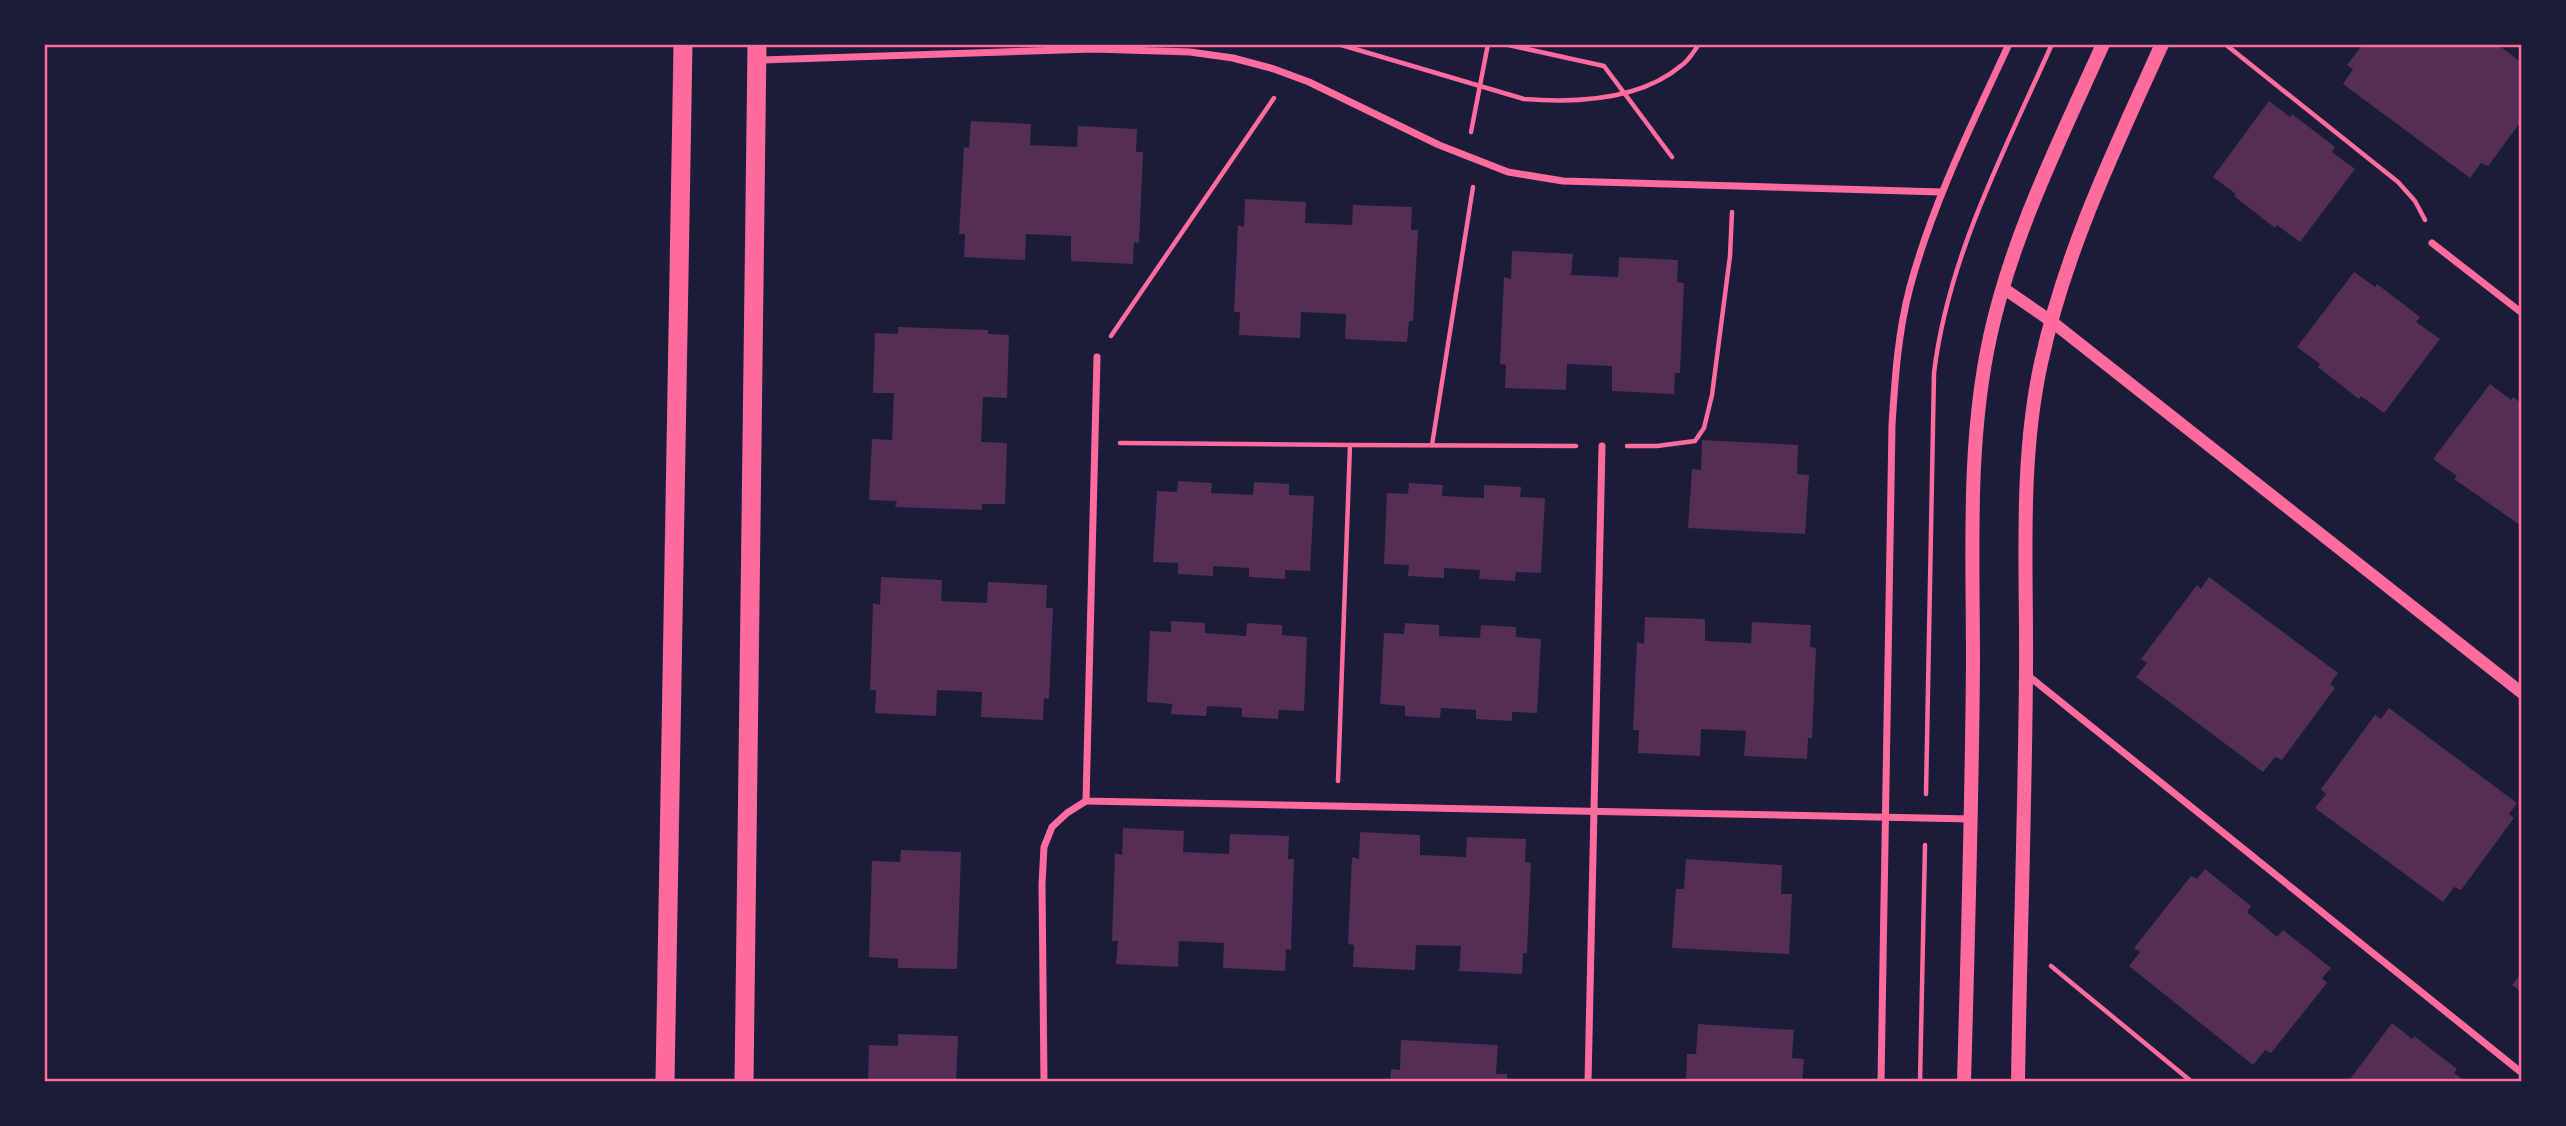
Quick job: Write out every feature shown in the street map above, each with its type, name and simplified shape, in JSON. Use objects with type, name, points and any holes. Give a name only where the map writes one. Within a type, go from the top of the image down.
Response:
[{"type":"highway","points":[[664,1082],[683,44]]},
{"type":"highway","points":[[744,1082],[757,52]]},
{"type":"main road","points":[[1964,1082],[1972,819],[1976,453],[1984,368],[2003,288],[2042,183],[2103,44]]},
{"type":"main road","points":[[2018,1082],[2026,674],[2027,455],[2032,413],[2051,321],[2097,188],[2162,44]]},
{"type":"street","points":[[1881,1082],[1892,425],[1896,359],[1910,288],[1941,192],[2009,44]]},
{"type":"street","points":[[757,52],[1093,49],[1190,52],[1233,58],[1290,75],[1467,157],[1508,172],[1563,181],[1941,192]]},
{"type":"street","points":[[2432,243],[2522,313]]},
{"type":"street","points":[[2003,288],[2051,321],[2522,693]]},
{"type":"street","points":[[1086,801],[1097,357]]},
{"type":"street","points":[[1588,1082],[1602,446]]},
{"type":"street","points":[[2026,674],[2522,1073]]},
{"type":"street","points":[[1044,1082],[1044,847],[1052,827],[1086,801],[1972,819]]},
{"type":"path","points":[[1338,44],[1524,99],[1555,102],[1622,92],[1656,83],[1684,64],[1699,44]]},
{"type":"path","points":[[1467,157],[1488,44]]},
{"type":"path","points":[[1504,44],[1604,66],[1693,184]]},
{"type":"path","points":[[2225,44],[2398,182],[2414,201],[2424,219],[2432,243]]},
{"type":"path","points":[[1097,357],[1290,75]]},
{"type":"path","points":[[1432,445],[1477,161]]},
{"type":"path","points":[[1094,443],[1657,446],[1695,441],[1704,428],[1712,395],[1730,256],[1734,186]]},
{"type":"path","points":[[1337,806],[1350,445]]},
{"type":"path","points":[[2051,966],[2192,1082]]},
{"type":"building","points":[[2363,44],[2497,44],[2522,63],[2522,120],[2488,166],[2481,163],[2470,178],[2343,84],[2353,69],[2347,65]]},
{"type":"building","points":[[2269,101],[2290,117],[2292,114],[2335,147],[2332,152],[2355,169],[2300,242],[2277,225],[2275,228],[2213,177]]},
{"type":"building","points":[[971,121],[1031,124],[1030,145],[1077,147],[1078,126],[1137,129],[1136,152],[1143,152],[1139,243],[1134,242],[1133,264],[1071,261],[1071,236],[1026,234],[1025,260],[964,257],[965,234],[959,234],[964,147],[969,148]]},
{"type":"building","points":[[1245,199],[1306,202],[1305,223],[1352,225],[1353,205],[1412,207],[1411,230],[1418,230],[1413,321],[1409,321],[1407,342],[1345,339],[1346,314],[1301,312],[1300,338],[1239,335],[1240,312],[1234,312],[1238,225],[1244,227]]},
{"type":"building","points":[[1512,251],[1573,254],[1571,275],[1618,277],[1619,257],[1678,260],[1677,282],[1684,283],[1680,373],[1675,373],[1674,394],[1612,391],[1612,366],[1567,364],[1566,390],[1505,388],[1506,365],[1500,364],[1504,277],[1511,279]]},
{"type":"building","points":[[2354,272],[2375,287],[2377,284],[2420,317],[2416,322],[2440,339],[2384,413],[2361,396],[2359,399],[2297,347]]},
{"type":"building","points":[[898,327],[988,330],[988,334],[1009,335],[1007,398],[983,397],[981,442],[1007,443],[1005,504],[982,504],[982,510],[895,507],[897,501],[869,500],[872,439],[892,440],[894,393],[873,393],[875,333],[898,334]]},
{"type":"building","points":[[2490,384],[2511,400],[2513,397],[2522,404],[2520,525],[2454,479],[2457,476],[2433,459]]},
{"type":"building","points":[[1702,440],[1798,445],[1797,474],[1809,475],[1805,534],[1688,528],[1692,469],[1701,470]]},
{"type":"building","points":[[1178,481],[1212,483],[1211,493],[1253,495],[1254,482],[1289,484],[1289,495],[1314,496],[1310,571],[1285,570],[1285,579],[1249,577],[1249,568],[1213,566],[1213,576],[1178,574],[1178,563],[1153,562],[1157,491],[1177,492]]},
{"type":"building","points":[[1409,483],[1443,485],[1442,496],[1484,498],[1484,485],[1521,487],[1520,497],[1545,498],[1541,573],[1516,572],[1515,581],[1479,579],[1480,570],[1444,568],[1444,578],[1408,576],[1409,565],[1384,564],[1387,493],[1408,494]]},
{"type":"building","points":[[881,577],[942,580],[941,601],[987,603],[988,582],[1047,585],[1046,608],[1053,608],[1049,699],[1044,698],[1043,720],[981,717],[982,692],[937,690],[936,716],[875,713],[876,690],[870,690],[873,603],[880,605]]},
{"type":"building","points":[[2209,577],[2338,673],[2330,684],[2335,688],[2282,760],[2275,757],[2263,772],[2136,677],[2147,663],[2141,659],[2197,585],[2201,589]]},
{"type":"building","points":[[1645,617],[1705,619],[1705,641],[1751,643],[1752,622],[1811,625],[1810,647],[1816,648],[1812,738],[1808,738],[1807,759],[1744,756],[1746,731],[1701,729],[1700,756],[1638,753],[1639,730],[1633,730],[1637,642],[1644,644]]},
{"type":"building","points":[[1171,621],[1205,623],[1205,633],[1246,636],[1247,623],[1282,625],[1282,635],[1307,637],[1304,711],[1279,710],[1278,719],[1242,717],[1242,708],[1207,706],[1206,716],[1171,714],[1172,704],[1147,702],[1150,631],[1171,632]]},
{"type":"building","points":[[1405,623],[1439,625],[1439,636],[1480,638],[1481,625],[1516,627],[1516,637],[1541,639],[1537,713],[1512,712],[1512,721],[1476,719],[1476,710],[1441,708],[1440,718],[1405,716],[1405,706],[1380,704],[1384,633],[1404,634]]},
{"type":"building","points":[[2389,708],[2517,803],[2509,814],[2514,818],[2461,890],[2454,887],[2443,902],[2315,808],[2326,794],[2321,789],[2375,715],[2381,719]]},
{"type":"building","points":[[1123,828],[1184,831],[1183,852],[1229,854],[1230,834],[1289,836],[1288,859],[1294,859],[1291,950],[1286,949],[1285,971],[1223,968],[1224,943],[1179,941],[1178,967],[1116,964],[1118,941],[1112,941],[1115,853],[1122,855]]},
{"type":"building","points":[[1360,832],[1420,835],[1420,855],[1466,857],[1467,837],[1526,839],[1525,862],[1531,863],[1527,953],[1523,953],[1522,974],[1459,971],[1461,946],[1416,945],[1415,970],[1353,967],[1354,945],[1348,944],[1352,857],[1359,859]]},
{"type":"building","points":[[901,850],[961,852],[957,969],[898,968],[898,959],[869,957],[872,861],[900,862]]},
{"type":"building","points":[[1686,859],[1782,865],[1781,894],[1792,894],[1789,954],[1672,948],[1676,889],[1684,889]]},
{"type":"building","points":[[2205,869],[2251,906],[2247,912],[2277,937],[2283,930],[2331,968],[2322,978],[2327,983],[2271,1053],[2265,1050],[2253,1065],[2129,966],[2140,952],[2134,948],[2191,876],[2197,879]]},
{"type":"building","points":[[2522,972],[2522,992],[2512,985]]},
{"type":"building","points":[[2392,1023],[2457,1069],[2454,1073],[2466,1082],[2348,1082]]},
{"type":"building","points":[[1698,1024],[1794,1030],[1792,1058],[1804,1059],[1802,1082],[1686,1082],[1687,1054],[1696,1054]]},
{"type":"building","points":[[898,1034],[958,1036],[956,1082],[868,1082],[869,1045],[898,1046]]},
{"type":"building","points":[[1401,1040],[1498,1045],[1496,1074],[1507,1074],[1507,1082],[1390,1082],[1391,1069],[1400,1070]]}]
